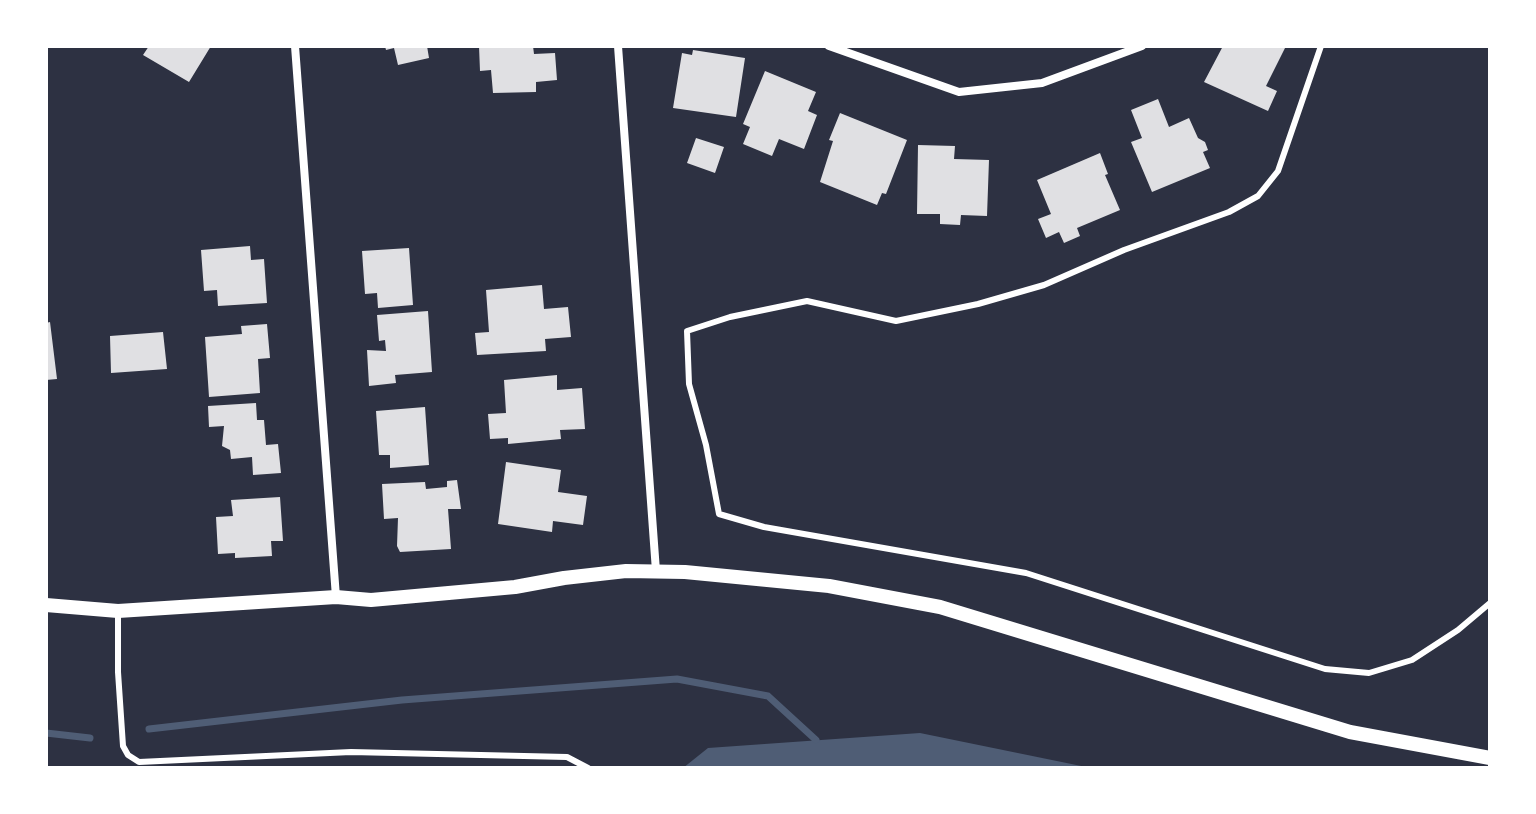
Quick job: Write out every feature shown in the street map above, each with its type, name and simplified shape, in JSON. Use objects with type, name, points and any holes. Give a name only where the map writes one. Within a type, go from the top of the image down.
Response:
[{"type":"street","points":[[295,46],[336,597]]},
{"type":"street","points":[[618,46],[656,571]]},
{"type":"street","points":[[829,46],[959,92],[1042,83],[1142,46]]},
{"type":"street","points":[[46,605],[118,611],[336,597],[371,600],[515,587],[626,571],[829,586],[940,607],[1350,732],[1490,758]]},
{"type":"lane","points":[[1321,46],[1278,171],[1258,196],[1229,212],[1124,250],[1044,285],[978,304],[896,321],[807,301],[730,317],[687,331],[689,384],[706,445],[719,514],[764,527],[1026,573],[1325,669],[1369,673],[1412,660],[1458,630],[1490,603]]},
{"type":"lane","points":[[118,611],[123,746],[128,755],[139,762],[351,752],[567,757],[588,768]]},
{"type":"water","points":[[920,733],[1091,768],[683,768],[708,748]]},
{"type":"building","points":[[149,46],[211,46],[189,82],[143,55]]},
{"type":"building","points":[[385,46],[427,46],[429,58],[398,65],[394,48],[386,50]]},
{"type":"building","points":[[479,46],[533,46],[534,54],[555,53],[557,80],[536,82],[536,92],[493,93],[491,70],[480,71]]},
{"type":"building","points":[[1223,46],[1285,48],[1266,86],[1277,91],[1268,111],[1204,82]]},
{"type":"building","points":[[693,50],[745,58],[736,117],[673,108],[682,53],[692,55]]},
{"type":"building","points":[[765,71],[816,92],[808,111],[817,115],[804,149],[779,139],[772,156],[743,144],[750,127],[743,124]]},
{"type":"building","points":[[1158,99],[1169,127],[1189,118],[1198,138],[1205,142],[1208,150],[1203,152],[1210,168],[1152,192],[1131,142],[1142,138],[1131,110]]},
{"type":"building","points":[[840,113],[907,140],[886,194],[882,193],[877,205],[820,182],[833,141],[829,140]]},
{"type":"building","points":[[696,138],[724,147],[715,173],[687,163]]},
{"type":"building","points":[[918,145],[955,146],[954,159],[989,160],[987,216],[961,215],[960,225],[940,224],[940,214],[917,214]]},
{"type":"building","points":[[1100,153],[1108,174],[1105,175],[1120,210],[1077,228],[1080,236],[1064,243],[1059,232],[1046,238],[1038,219],[1051,214],[1037,180]]},
{"type":"building","points":[[250,246],[251,260],[264,259],[267,303],[218,306],[217,290],[204,291],[201,250]]},
{"type":"building","points":[[409,248],[413,305],[378,308],[377,293],[365,294],[362,251]]},
{"type":"building","points":[[542,285],[544,309],[568,307],[571,337],[545,339],[546,351],[477,355],[475,333],[489,332],[486,290]]},
{"type":"building","points":[[428,311],[432,372],[395,375],[396,383],[369,386],[367,350],[386,351],[385,340],[379,341],[377,315]]},
{"type":"building","points":[[50,322],[57,379],[46,380],[46,323]]},
{"type":"building","points":[[267,324],[270,358],[258,359],[260,393],[209,397],[205,337],[242,334],[241,326]]},
{"type":"building","points":[[163,332],[167,369],[111,373],[110,336]]},
{"type":"building","points":[[557,375],[557,390],[582,388],[585,429],[560,430],[561,439],[508,444],[508,438],[490,439],[488,414],[506,413],[504,380]]},
{"type":"building","points":[[256,403],[257,420],[264,420],[266,445],[278,444],[281,473],[253,475],[252,457],[231,459],[230,450],[222,446],[224,426],[209,427],[208,406]]},
{"type":"building","points":[[425,407],[429,465],[390,468],[390,455],[379,455],[376,411]]},
{"type":"building","points":[[506,462],[561,470],[558,492],[587,496],[583,525],[553,521],[552,532],[498,524]]},
{"type":"building","points":[[457,480],[461,509],[448,509],[451,549],[400,552],[397,546],[398,518],[384,519],[382,484],[425,482],[426,489],[447,487],[447,481]]},
{"type":"building","points":[[280,497],[283,541],[271,541],[272,556],[235,558],[235,553],[218,554],[216,517],[233,516],[231,500]]},
{"type":"waterway","points":[[149,729],[402,700],[677,679],[768,696],[816,740]]},
{"type":"waterway","points":[[46,733],[90,738]]}]
